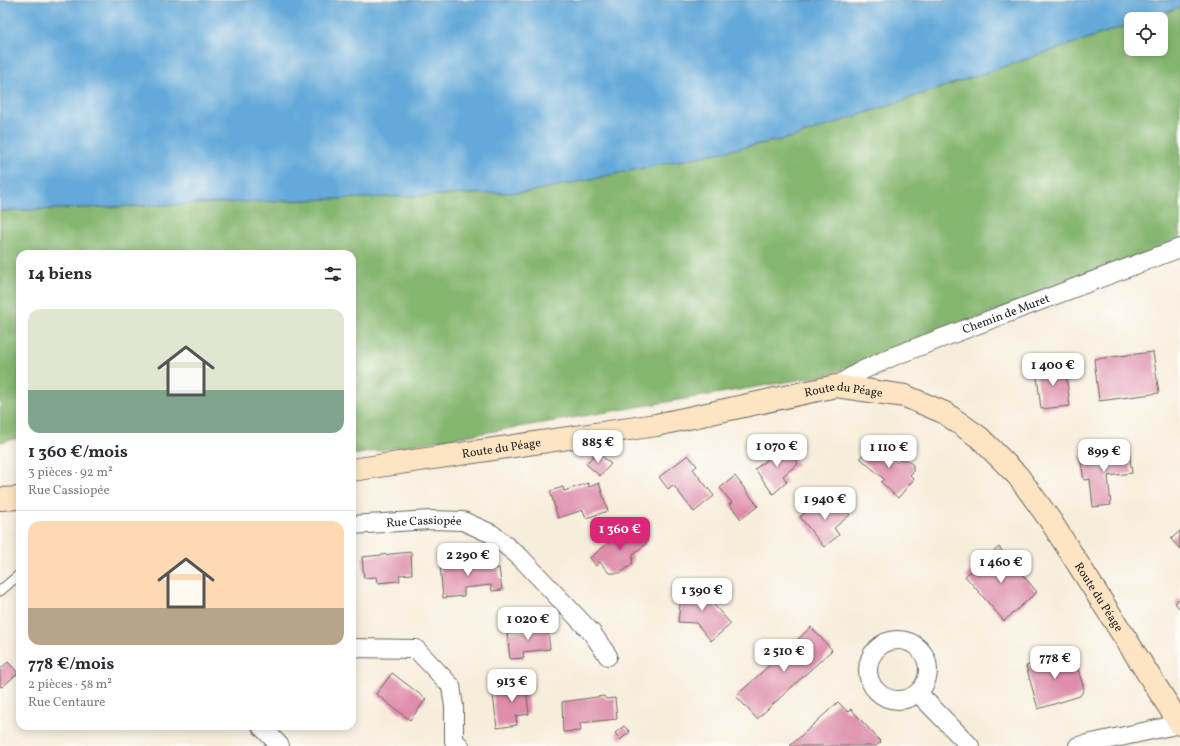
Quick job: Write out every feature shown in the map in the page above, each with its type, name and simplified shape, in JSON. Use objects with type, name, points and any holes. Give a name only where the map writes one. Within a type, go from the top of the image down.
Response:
[{"type":"street","name":"Chemin de Muret","points":[[836,386],[861,371],[894,356],[1180,248]]},
{"type":"street","name":"Route du Péage","points":[[356,469],[656,426],[836,386],[905,396],[945,413],[980,438],[1018,476],[1050,520],[1180,724]]},
{"type":"street","points":[[0,499],[16,498]]},
{"type":"street","name":"Rue Cassiopée","points":[[356,525],[430,520],[463,521],[492,534],[527,564],[592,633],[608,656]]},
{"type":"street","points":[[356,648],[416,649],[451,686],[454,707],[454,741],[460,746]]},
{"type":"street","points":[[918,693],[970,746]]},
{"type":"street","points":[[1078,746],[1180,724]]},
{"type":"street","points":[[265,730],[280,746]]},
{"type":"lane","points":[[0,591],[16,577]]},
{"type":"green space","points":[[1180,7],[1180,241],[827,375],[356,454],[356,250],[16,250],[16,439],[0,442],[0,211],[528,192],[794,137],[1124,26],[1124,56],[1168,56],[1168,12],[1166,12]]},
{"type":"water","points":[[0,0],[1180,0],[1180,7],[1166,12],[1124,12],[1124,26],[794,137],[528,192],[0,211]]},
{"type":"building","points":[[1153,352],[1159,393],[1099,401],[1094,359]]},
{"type":"building","points":[[1065,365],[1070,406],[1041,409],[1036,369]]},
{"type":"building","points":[[875,440],[890,453],[887,455],[897,463],[900,460],[907,460],[913,465],[913,472],[910,475],[914,479],[898,498],[881,482],[884,479],[860,458]]},
{"type":"building","points":[[783,444],[798,464],[783,476],[787,482],[773,494],[755,469],[768,459],[766,457]]},
{"type":"building","points":[[1129,450],[1132,473],[1108,476],[1111,505],[1093,507],[1090,479],[1084,480],[1080,456]]},
{"type":"building","points":[[597,452],[611,464],[600,476],[586,464]]},
{"type":"building","points":[[688,455],[697,466],[693,469],[714,496],[694,512],[673,485],[668,489],[659,477]]},
{"type":"building","points":[[735,476],[758,506],[741,519],[729,504],[732,503],[720,488]]},
{"type":"building","points":[[588,483],[589,487],[599,483],[608,511],[586,518],[583,510],[558,518],[550,491],[563,487],[564,491]]},
{"type":"building","points":[[837,499],[850,515],[834,528],[839,535],[824,547],[800,517],[817,503],[822,510]]},
{"type":"building","points":[[632,523],[648,542],[633,554],[632,564],[621,573],[609,573],[600,562],[596,566],[590,558]]},
{"type":"building","points":[[1180,531],[1180,549],[1171,539]]},
{"type":"building","points":[[999,547],[1037,592],[1004,621],[965,576]]},
{"type":"building","points":[[411,552],[412,574],[399,575],[400,581],[377,583],[376,577],[364,578],[362,557]]},
{"type":"building","points":[[489,559],[490,569],[499,568],[502,590],[492,591],[491,585],[464,588],[464,596],[443,598],[440,565]]},
{"type":"building","points":[[689,582],[704,583],[702,598],[708,598],[731,624],[711,641],[696,623],[678,622],[681,596],[688,597]]},
{"type":"building","points":[[1180,598],[1180,609],[1175,603]]},
{"type":"building","points":[[547,624],[550,649],[523,652],[524,658],[510,659],[507,633],[528,631],[527,627]]},
{"type":"building","points":[[811,627],[832,650],[757,719],[736,696]]},
{"type":"building","points":[[1073,652],[1084,689],[1080,696],[1038,709],[1026,666]]},
{"type":"building","points":[[8,662],[16,671],[16,675],[2,687],[0,686],[0,669]]},
{"type":"building","points":[[392,673],[426,699],[410,720],[376,694]]},
{"type":"building","points":[[532,678],[534,687],[526,688],[529,714],[516,716],[517,725],[497,728],[493,694],[514,690],[513,680]]},
{"type":"building","points":[[604,696],[606,699],[615,698],[617,719],[580,723],[581,731],[563,732],[562,702]]},
{"type":"building","points":[[838,702],[848,712],[851,709],[881,742],[876,746],[790,746]]},
{"type":"building","points":[[624,726],[630,732],[620,740],[615,733]]}]
